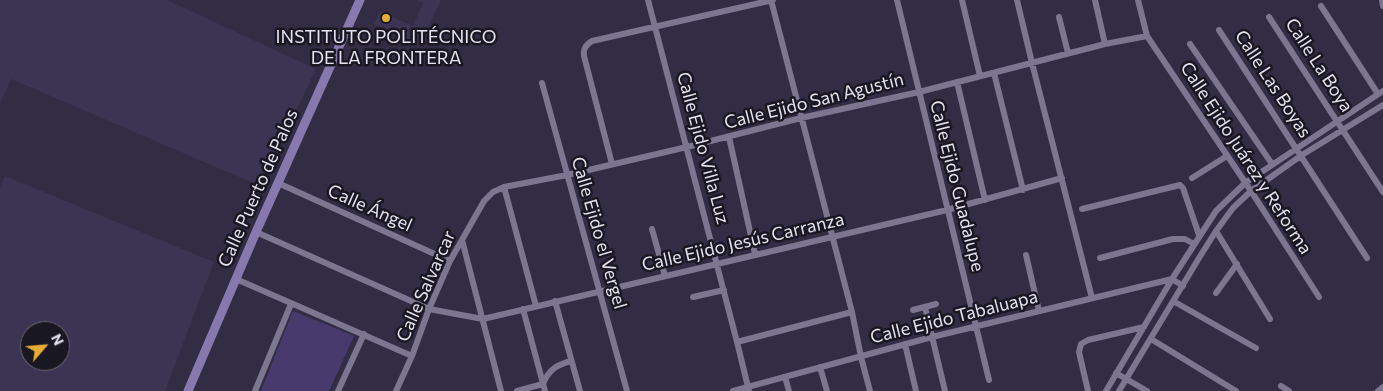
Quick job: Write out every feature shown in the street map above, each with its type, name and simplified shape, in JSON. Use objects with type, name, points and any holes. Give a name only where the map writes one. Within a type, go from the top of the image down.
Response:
[{"type":"street","name":"Calle Puerto de Palos","points":[[188,391],[256,232],[360,0]]},
{"type":"street","name":"Calle Ejido Villa Luz","points":[[648,0],[748,389]]},
{"type":"street","points":[[612,164],[584,56],[585,47],[592,41],[772,0],[831,237],[852,312],[860,356],[870,391]]},
{"type":"street","name":"Calle Ejido Guadalupe","points":[[897,0],[989,380]]},
{"type":"street","points":[[962,0],[980,76]]},
{"type":"street","points":[[1017,0],[1092,298]]},
{"type":"street","points":[[1095,0],[1105,44]]},
{"type":"street","name":"Calle Ejido Juárez y Reforma","points":[[1138,0],[1147,36],[1320,297]]},
{"type":"street","points":[[1382,0],[1383,6]]},
{"type":"street","points":[[1106,391],[1172,279],[1216,211],[1245,183],[1381,92],[1321,6]]},
{"type":"street","points":[[1059,17],[1068,53]]},
{"type":"street","name":"Calle La Boya","points":[[1269,17],[1383,192]]},
{"type":"street","name":"Calle Las Boyas","points":[[1219,30],[1302,155],[1367,258]]},
{"type":"street","name":"Calle Ejido San Agustín","points":[[488,196],[504,186],[568,174],[687,147],[801,118],[919,92],[1105,44],[1147,36]]},
{"type":"street","points":[[1190,44],[1272,164]]},
{"type":"street","points":[[994,72],[1023,190]]},
{"type":"street","points":[[957,82],[985,200]]},
{"type":"street","name":"Calle Ejido el Vergel","points":[[542,83],[627,391]]},
{"type":"street","points":[[1119,391],[1216,231],[1233,208],[1251,191],[1302,155],[1383,105]]},
{"type":"street","points":[[729,137],[755,254]]},
{"type":"street","points":[[1192,178],[1227,156]]},
{"type":"street","name":"Calle Ejido Jesús Carranza","points":[[256,232],[429,309],[483,318],[947,210],[1062,178]]},
{"type":"street","name":"Calle Ángel","points":[[278,183],[450,262]]},
{"type":"street","points":[[1082,209],[1180,185],[1183,188],[1199,235]]},
{"type":"street","points":[[504,186],[536,306]]},
{"type":"street","name":"Calle Salvarcar","points":[[396,391],[450,262],[488,196]]},
{"type":"street","points":[[652,229],[665,276]]},
{"type":"street","points":[[1216,231],[1270,319]]},
{"type":"street","points":[[1100,258],[1173,239],[1185,239],[1194,244]]},
{"type":"street","points":[[462,240],[501,391]]},
{"type":"street","points":[[1026,255],[1039,311]]},
{"type":"street","points":[[1216,292],[1237,264]]},
{"type":"street","points":[[236,279],[412,356]]},
{"type":"street","points":[[1172,279],[1182,286]]},
{"type":"street","name":"Calle Ejido Tabaluapa","points":[[733,391],[748,389],[820,367],[932,337],[1172,279]]},
{"type":"street","points":[[693,298],[724,290]]},
{"type":"street","points":[[555,301],[580,391]]},
{"type":"street","points":[[1173,301],[1256,348]]},
{"type":"street","points":[[254,391],[291,304]]},
{"type":"street","points":[[913,310],[936,304]]},
{"type":"street","points":[[925,307],[945,391]]},
{"type":"street","points":[[523,308],[544,388]]},
{"type":"street","points":[[737,342],[852,312]]},
{"type":"street","points":[[1088,391],[1079,352],[1081,344],[1088,340],[1144,327]]},
{"type":"street","points":[[338,391],[364,334]]},
{"type":"street","points":[[1151,339],[1236,391]]},
{"type":"street","points":[[905,344],[916,391]]},
{"type":"street","points":[[544,388],[552,369],[560,364],[572,361]]},
{"type":"street","points":[[820,367],[826,391]]},
{"type":"street","points":[[1116,373],[1147,391]]},
{"type":"street","points":[[785,377],[789,391]]},
{"type":"street","points":[[1281,386],[1289,391]]},
{"type":"street","points":[[1378,391],[1383,387]]},
{"type":"street","points":[[517,391],[544,388]]},
{"type":"shaded area","points":[[0,0],[167,0],[316,69],[260,186],[11,79],[0,104]]},
{"type":"shaded area","name":"INSTITUTO POLITÉCNICO DE LA FRONTERA","points":[[416,0],[441,0],[420,46],[374,24],[380,11],[413,26],[423,3]]},
{"type":"shaded area","points":[[5,176],[214,262],[165,391],[0,391],[0,187]]},
{"type":"shaded area","points":[[293,311],[354,336],[329,391],[261,391]]},
{"type":"place","name":"INSTITUTO POLITÉCNICO DE LA FRONTERA","points":[[386,18]]}]
